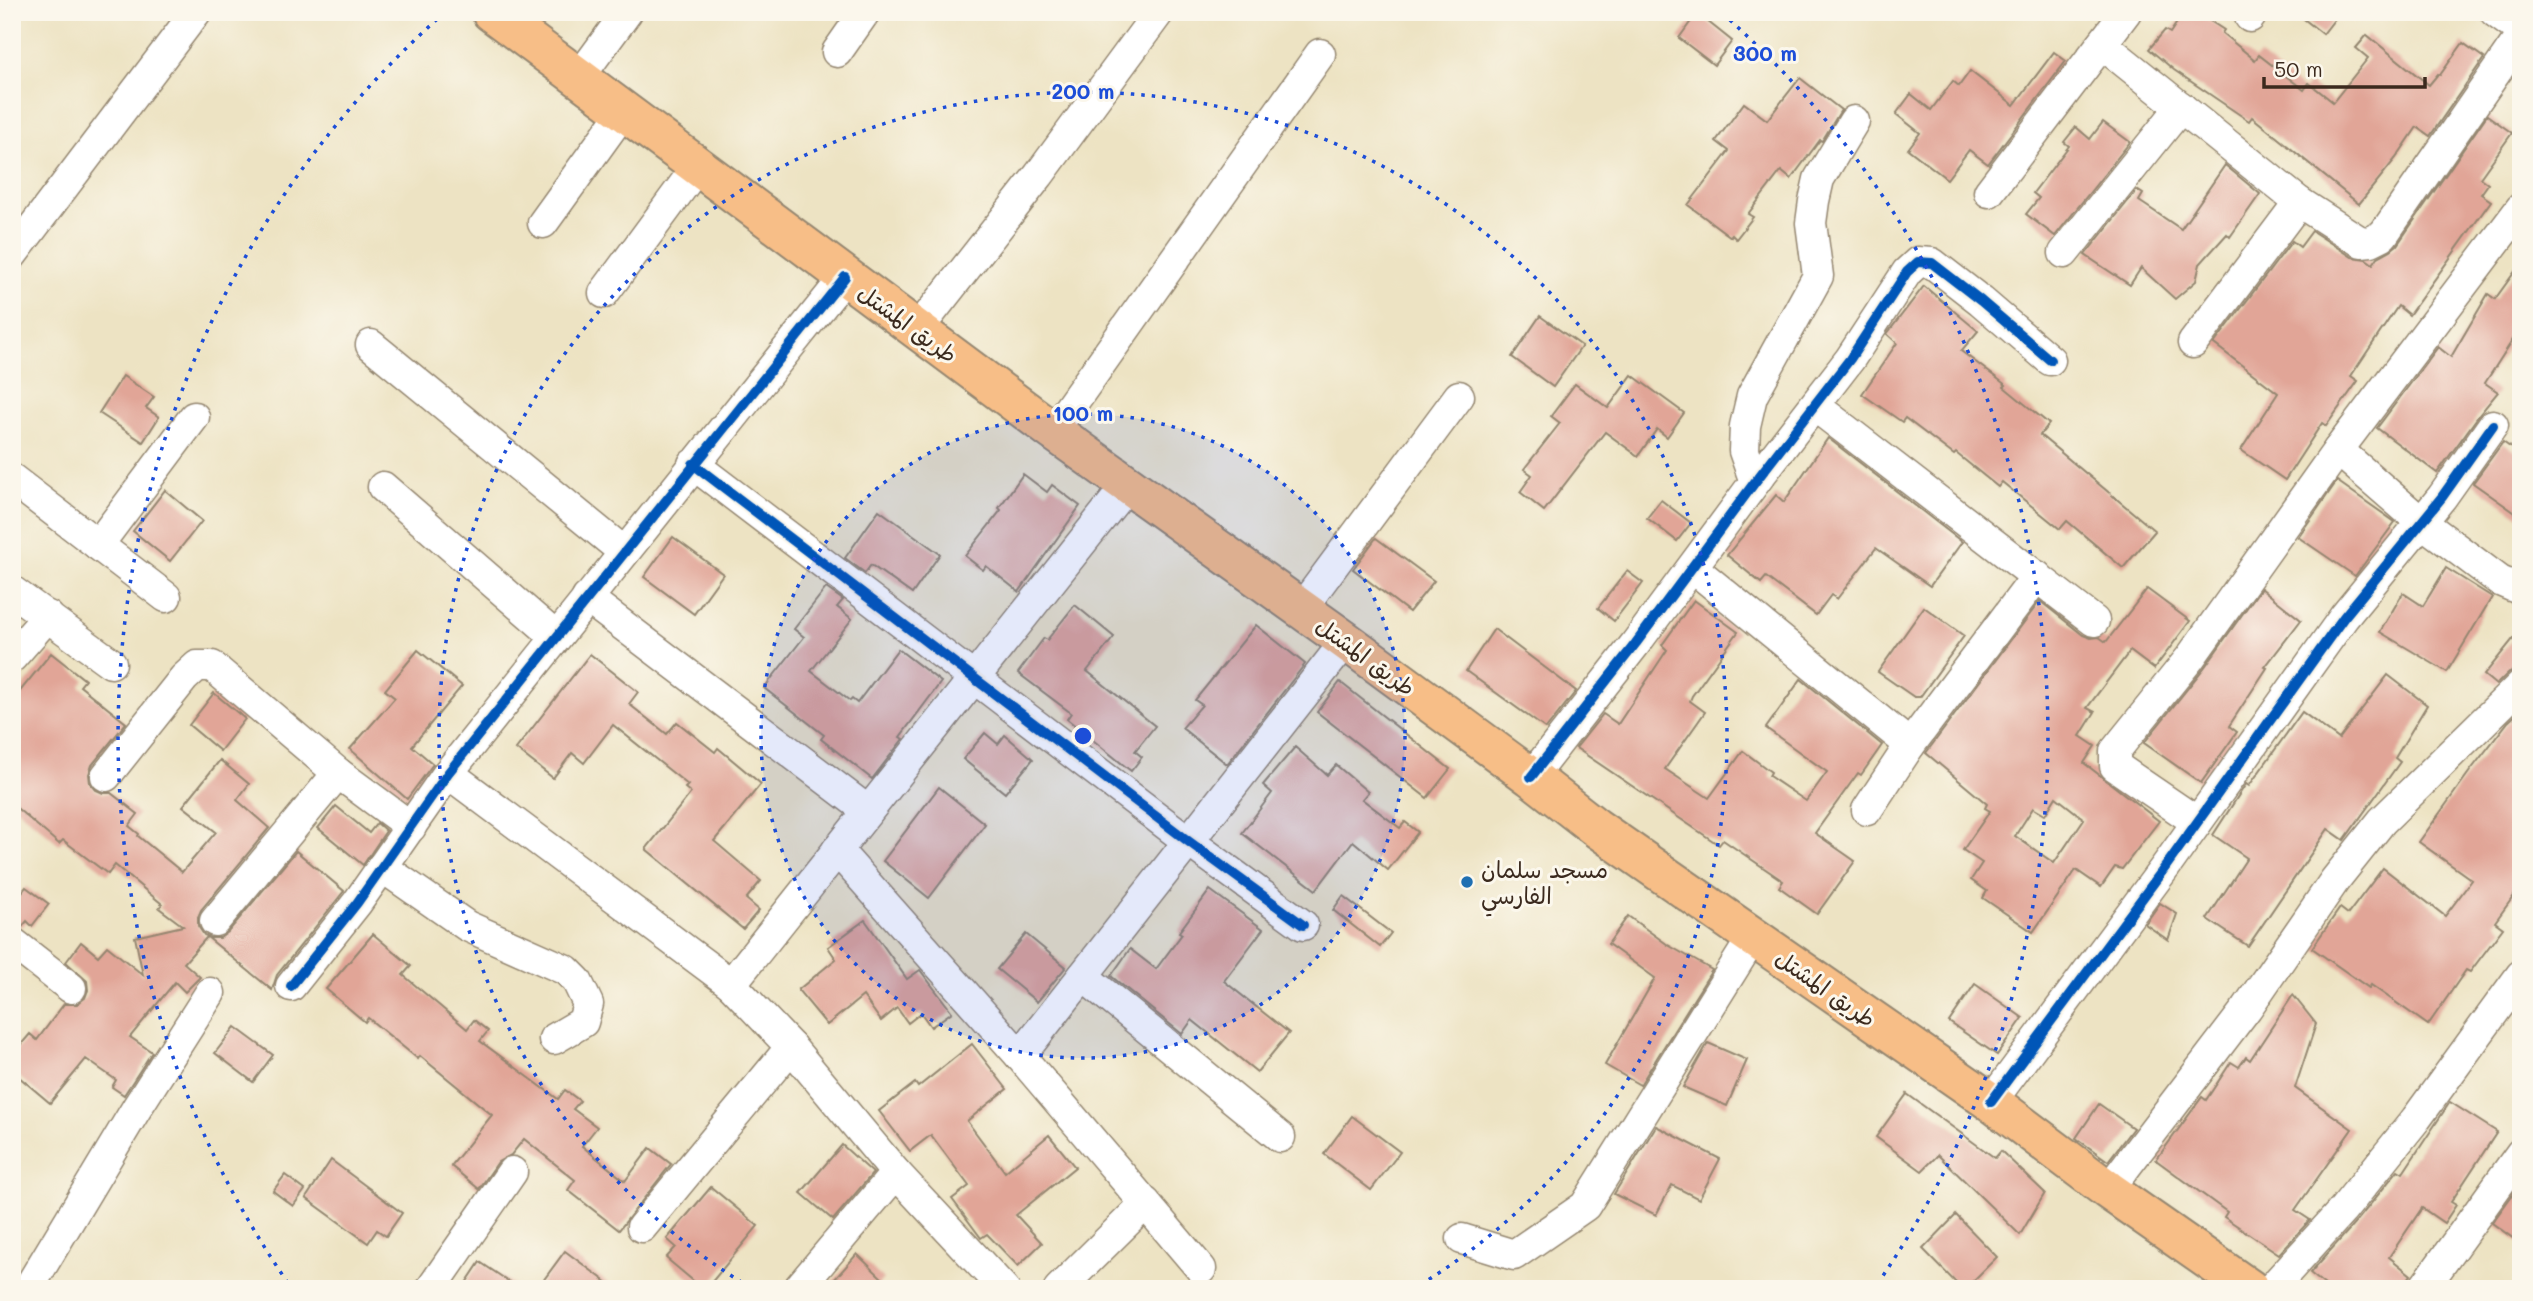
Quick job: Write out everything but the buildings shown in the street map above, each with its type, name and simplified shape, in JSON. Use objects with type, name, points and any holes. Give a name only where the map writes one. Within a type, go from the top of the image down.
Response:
[{"type":"main road","name":"طريق المشتل","points":[[491,12],[1053,431],[1346,640],[1595,827],[1991,1102],[2108,1190],[2250,1289]]},
{"type":"street","points":[[12,255],[196,12]]},
{"type":"street","points":[[578,79],[627,12]]},
{"type":"street","points":[[837,52],[864,12]]},
{"type":"street","points":[[918,330],[1039,175],[1159,12]]},
{"type":"street","points":[[1989,192],[2126,12]]},
{"type":"street","points":[[2102,44],[2300,202],[2361,242],[2383,235],[2521,33],[2495,12]]},
{"type":"street","points":[[1053,431],[1320,54]]},
{"type":"street","points":[[2064,253],[2181,107]]},
{"type":"street","points":[[543,223],[623,112]]},
{"type":"street","points":[[1755,482],[1744,451],[1745,426],[1752,396],[1818,276],[1811,222],[1814,201],[1819,179],[1853,121]]},
{"type":"street","points":[[604,293],[697,167]]},
{"type":"street","points":[[2193,343],[2300,202]]},
{"type":"street","points":[[2197,822],[2115,766],[2115,751],[2190,658],[2339,450],[2521,208]]},
{"type":"street","points":[[1531,777],[1815,406],[1850,359],[1907,272],[1918,262],[1932,263],[2050,360]]},
{"type":"street","points":[[291,986],[382,867],[448,773],[845,277]]},
{"type":"street","points":[[371,345],[624,552]]},
{"type":"street","points":[[1301,609],[1459,396]]},
{"type":"street","points":[[1815,406],[2094,621]]},
{"type":"street","points":[[98,545],[194,417]]},
{"type":"street","points":[[1991,1102],[2344,617],[2442,497],[2493,425]]},
{"type":"street","points":[[2339,450],[2420,521],[2500,580],[2514,587],[2521,587]]},
{"type":"street","points":[[693,464],[1188,841],[1303,925]]},
{"type":"street","points":[[12,479],[166,597]]},
{"type":"street","points":[[731,984],[1129,483]]},
{"type":"street","points":[[383,487],[556,638]]},
{"type":"street","points":[[1693,568],[1910,745]]},
{"type":"street","points":[[1867,810],[1910,745],[2037,576]]},
{"type":"street","points":[[12,591],[111,663]]},
{"type":"street","points":[[587,598],[868,811]]},
{"type":"street","points":[[12,657],[48,616]]},
{"type":"street","points":[[1020,1056],[1346,640]]},
{"type":"street","points":[[106,776],[184,678],[197,666],[212,666],[338,774],[411,827]]},
{"type":"street","points":[[2108,1190],[2247,1009],[2335,880],[2382,821],[2521,685]]},
{"type":"street","points":[[448,773],[731,984],[791,1047],[896,1172],[1004,1289]]},
{"type":"street","points":[[215,921],[338,774]]},
{"type":"street","points":[[838,850],[1020,1056],[1201,1269]]},
{"type":"street","points":[[382,867],[467,926],[566,970],[576,981],[588,1004],[583,1022],[554,1039]]},
{"type":"street","points":[[1462,1239],[1514,1255],[1585,1206],[1753,937]]},
{"type":"street","points":[[12,942],[71,988]]},
{"type":"street","points":[[2271,1289],[2342,1212],[2416,1119],[2521,975]]},
{"type":"street","points":[[1083,976],[1280,1137]]},
{"type":"street","points":[[28,1289],[138,1106],[211,993]]},
{"type":"street","points":[[642,1227],[791,1047]]},
{"type":"street","points":[[2423,1289],[2521,1153]]},
{"type":"street","points":[[431,1289],[512,1172]]},
{"type":"street","points":[[799,1289],[896,1172]]},
{"type":"street","points":[[1059,1289],[1146,1203]]},
{"type":"cycle path","points":[[1531,777],[1636,643],[1850,359],[1907,272],[1918,262],[1932,263],[2050,360]]},
{"type":"cycle path","points":[[291,986],[357,903],[448,773],[845,277]]},
{"type":"cycle path","points":[[1991,1102],[2166,866],[2344,617],[2442,497],[2493,425]]},
{"type":"cycle path","points":[[693,464],[1188,841],[1303,925]]},
{"type":"place","name":"مسجد سلمان الفارسي","points":[[1467,882]]}]
